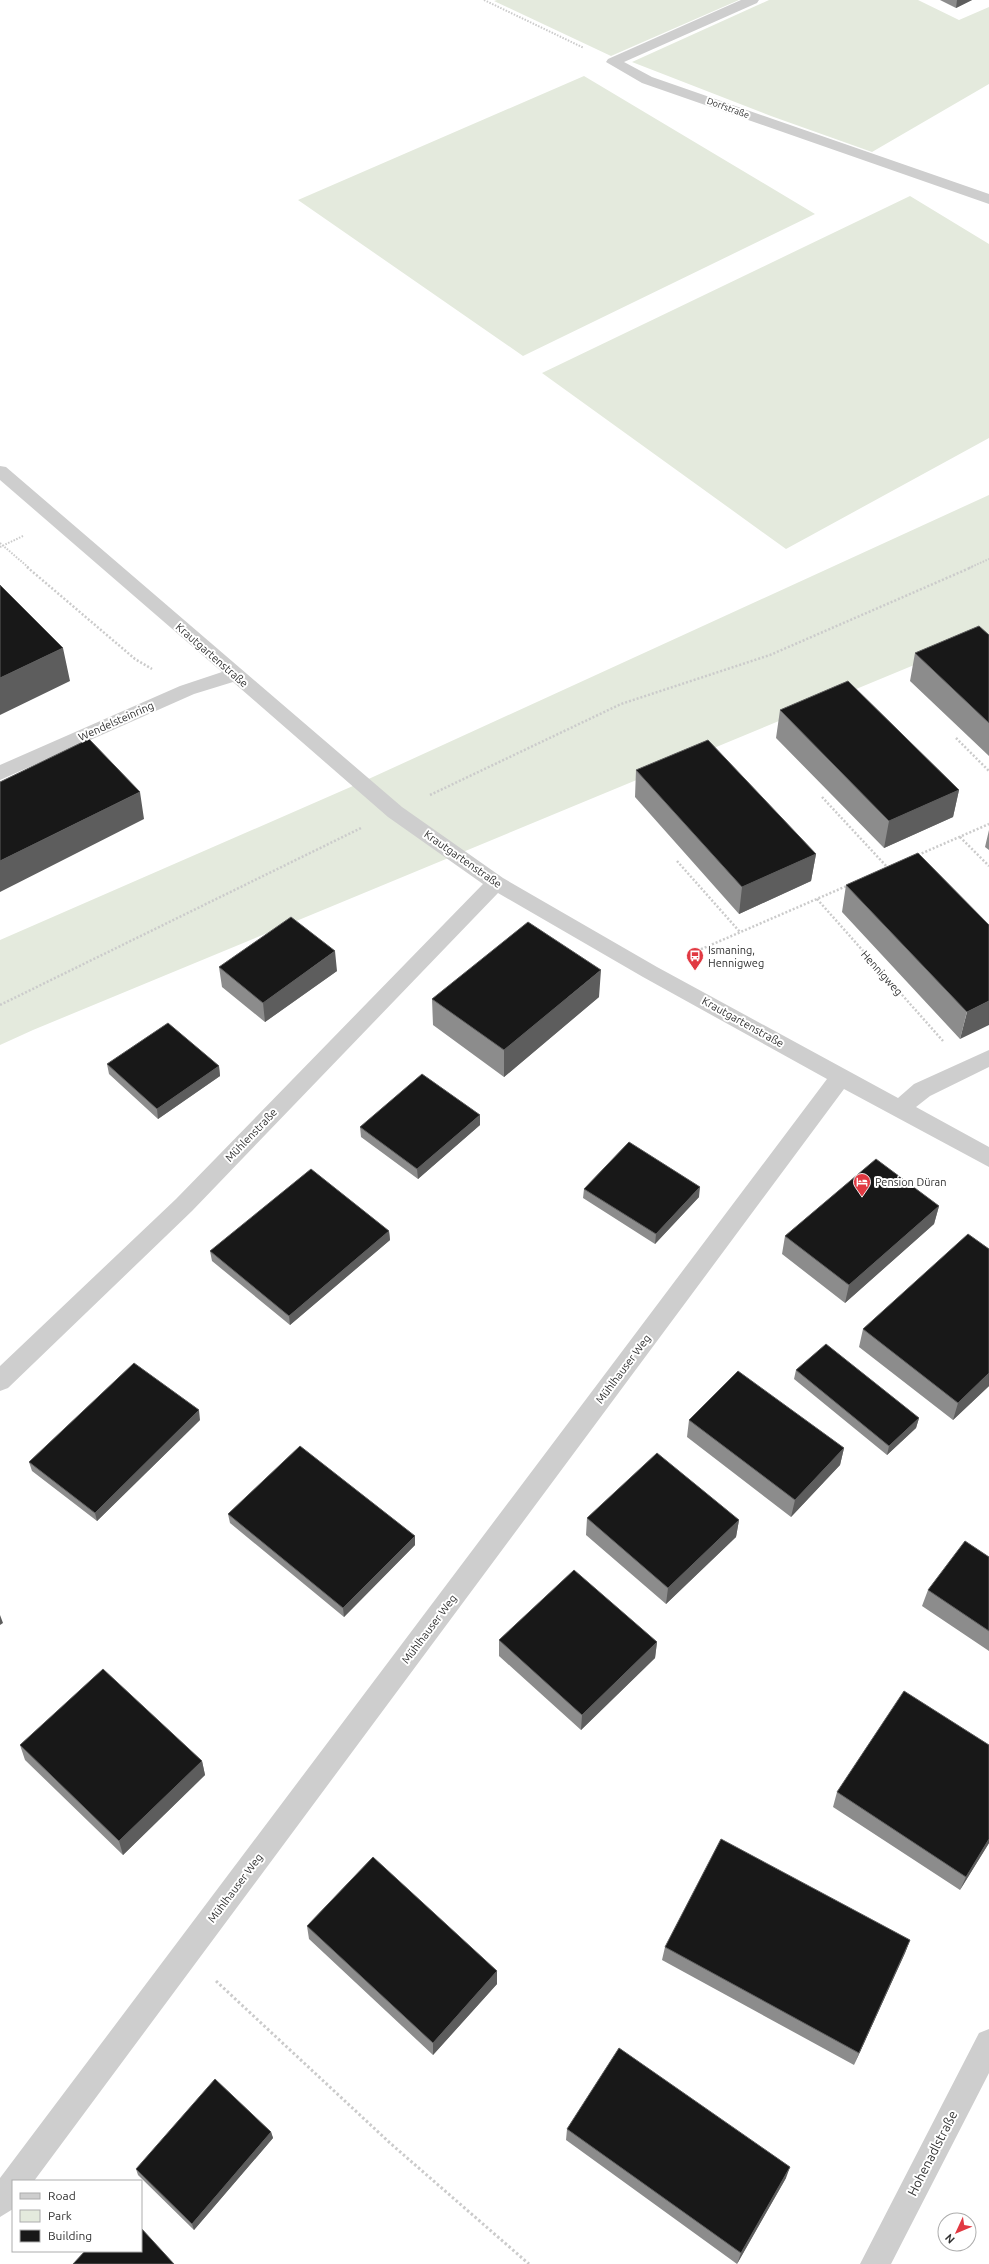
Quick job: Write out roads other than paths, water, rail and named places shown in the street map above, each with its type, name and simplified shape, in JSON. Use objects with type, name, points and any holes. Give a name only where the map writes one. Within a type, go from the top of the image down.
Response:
[{"type":"street","name":"Dorfstraße","points":[[752,0],[613,62],[647,80],[989,200]]},
{"type":"street","name":"Krautgartenstraße","points":[[0,471],[234,675],[395,812],[496,883],[650,972],[989,1158]]},
{"type":"street","name":"Wendelsteinring","points":[[0,773],[187,690],[234,675]]},
{"type":"street","name":"Mühlenstraße","points":[[0,1381],[184,1205],[496,883]]},
{"type":"street","points":[[900,1108],[922,1090],[989,1058]]},
{"type":"street","name":"Mühlhauser Weg","points":[[17,2180],[842,1076]]},
{"type":"street","name":"Hohenadlstraße","points":[[875,2264],[989,2043]]},
{"type":"street","points":[[0,2202],[12,2186]]},
{"type":"place","name":"Ismaning, Hennigweg","points":[[695,971]]},
{"type":"place","name":"Pension Düran","points":[[862,1197]]}]
